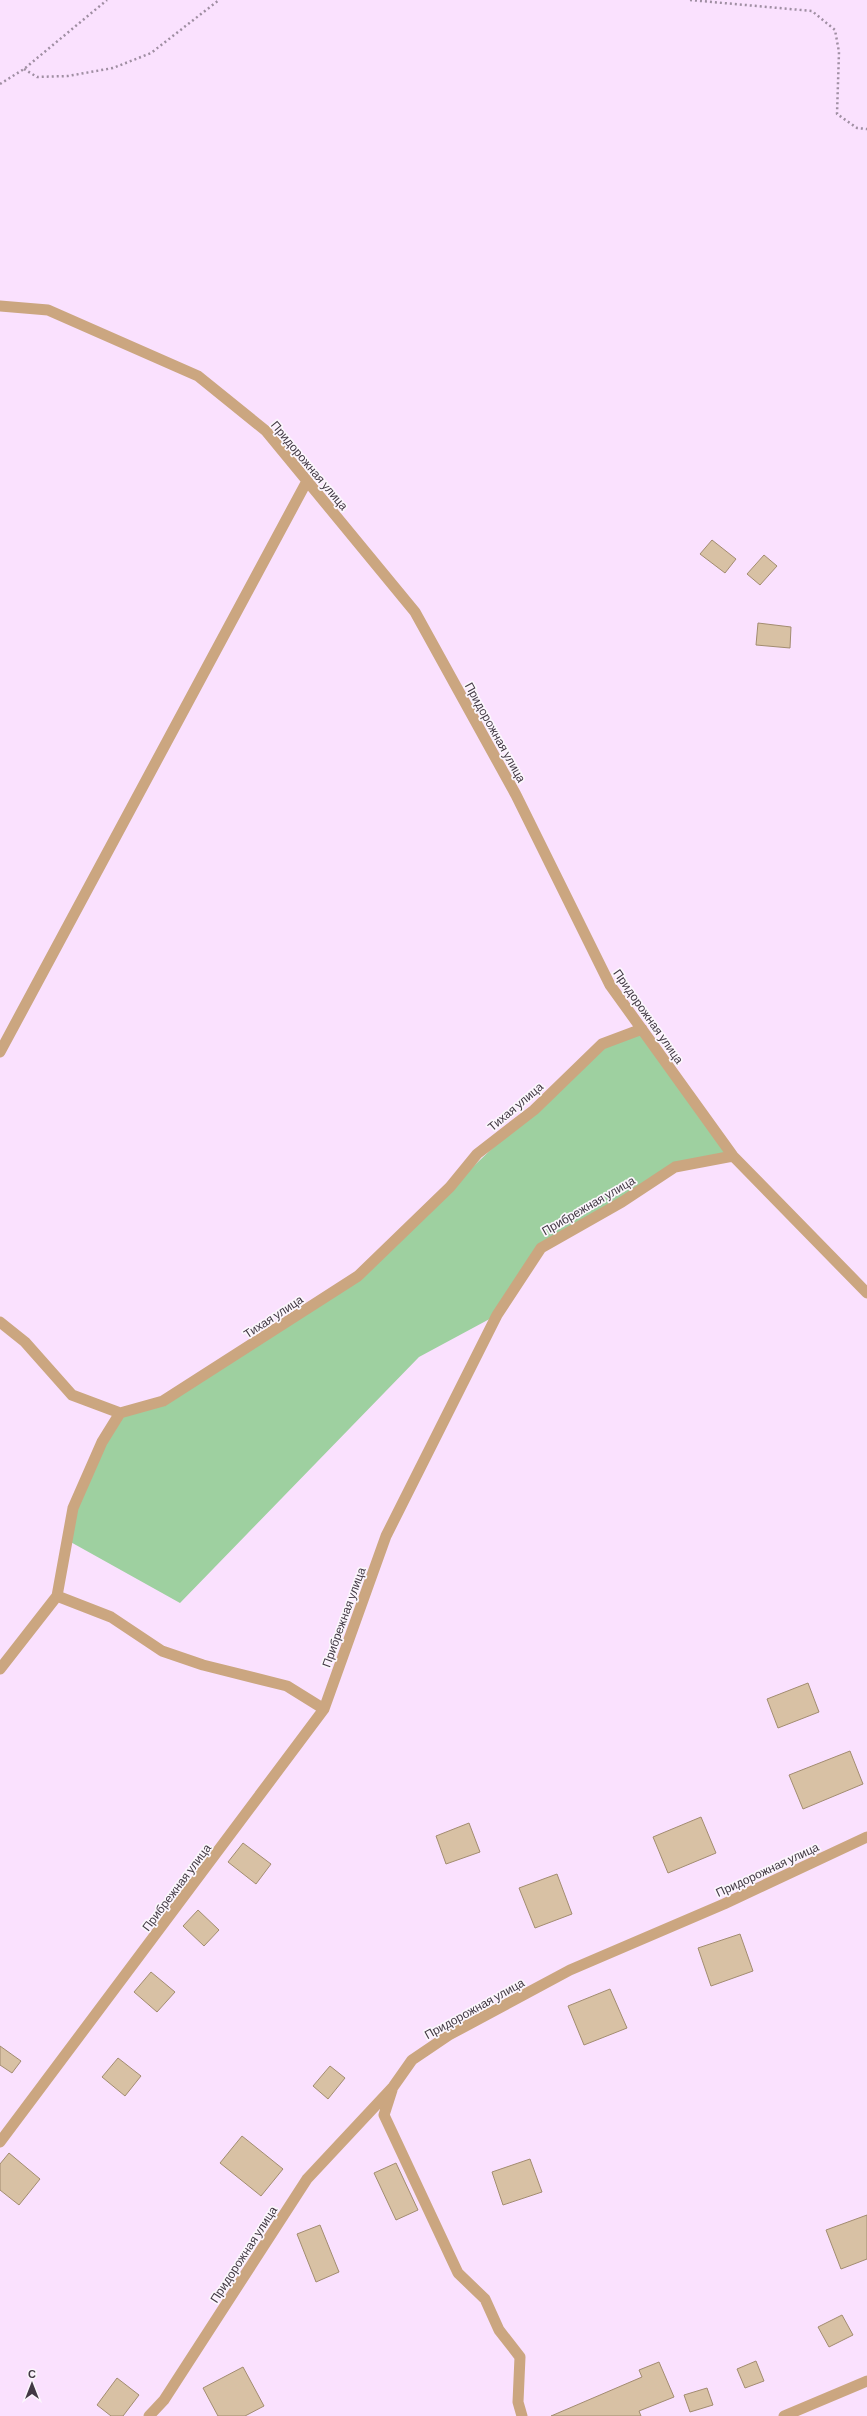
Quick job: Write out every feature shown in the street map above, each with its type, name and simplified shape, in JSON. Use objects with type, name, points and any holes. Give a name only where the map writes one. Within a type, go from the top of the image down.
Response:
[{"type":"street","name":"Придорожная улица","points":[[0,306],[48,310],[198,376],[266,431],[415,612],[516,795],[610,985],[733,1156],[867,1293]]},
{"type":"street","points":[[0,1052],[307,481]]},
{"type":"street","name":"Тихая улица","points":[[120,1413],[163,1401],[358,1276],[450,1187],[477,1154],[534,1110],[602,1044],[642,1029]]},
{"type":"street","name":"Прибрежная улица","points":[[0,2142],[324,1709],[386,1536],[497,1315],[541,1248],[622,1202],[675,1167],[733,1156]]},
{"type":"street","points":[[0,1322],[26,1342],[72,1396],[120,1413],[102,1442],[73,1508],[57,1596],[0,1669]]},
{"type":"street","points":[[57,1596],[111,1617],[162,1651],[203,1665],[287,1686],[324,1709]]},
{"type":"street","name":"Придорожная улица","points":[[149,2416],[164,2400],[308,2179],[393,2087],[412,2060],[449,2035],[564,1974],[717,1907],[867,1838]]},
{"type":"street","points":[[393,2087],[384,2115],[458,2274],[485,2299],[499,2330],[520,2357],[518,2402],[522,2416]]},
{"type":"street","points":[[784,2416],[867,2381]]},
{"type":"path","points":[[0,84],[24,69],[107,0]]},
{"type":"path","points":[[24,69],[37,78],[68,76],[113,68],[151,53],[219,0]]},
{"type":"path","points":[[690,0],[812,11],[835,30],[839,52],[837,114],[857,128],[867,129]]},
{"type":"green space","points":[[642,1029],[733,1156],[675,1167],[541,1248],[497,1315],[419,1357],[180,1603],[67,1540],[73,1508],[120,1413],[163,1401],[358,1276],[602,1044]]},
{"type":"building","points":[[712,540],[736,559],[725,573],[700,554]]},
{"type":"building","points":[[764,555],[777,566],[760,585],[747,574]]},
{"type":"building","points":[[758,623],[791,627],[790,648],[756,645]]},
{"type":"building","points":[[808,1683],[819,1712],[778,1728],[767,1699]]},
{"type":"building","points":[[850,1751],[863,1784],[803,1809],[789,1775]]},
{"type":"building","points":[[701,1817],[716,1853],[668,1873],[653,1837]]},
{"type":"building","points":[[469,1823],[480,1852],[446,1864],[436,1836]]},
{"type":"building","points":[[243,1843],[271,1864],[256,1884],[228,1862]]},
{"type":"building","points":[[557,1874],[572,1914],[535,1928],[519,1888]]},
{"type":"building","points":[[198,1910],[219,1930],[204,1946],[183,1926]]},
{"type":"building","points":[[740,1934],[753,1971],[711,1986],[698,1948]]},
{"type":"building","points":[[151,1972],[175,1992],[157,2012],[134,1992]]},
{"type":"building","points":[[610,1989],[627,2028],[584,2045],[568,2006]]},
{"type":"building","points":[[0,2046],[21,2061],[12,2073],[0,2065]]},
{"type":"building","points":[[118,2058],[141,2076],[125,2096],[102,2077]]},
{"type":"building","points":[[330,2066],[345,2078],[328,2099],[313,2086]]},
{"type":"building","points":[[242,2136],[283,2169],[261,2196],[220,2163]]},
{"type":"building","points":[[9,2153],[40,2179],[19,2205],[0,2190],[0,2164]]},
{"type":"building","points":[[530,2159],[542,2192],[503,2205],[492,2172]]},
{"type":"building","points":[[396,2163],[418,2210],[396,2220],[374,2173]]},
{"type":"building","points":[[867,2215],[867,2259],[841,2269],[826,2230]]},
{"type":"building","points":[[320,2225],[339,2272],[316,2282],[297,2234]]},
{"type":"building","points":[[842,2315],[853,2335],[829,2347],[818,2327]]},
{"type":"building","points":[[756,2361],[764,2381],[745,2388],[737,2369]]},
{"type":"building","points":[[659,2362],[674,2397],[639,2411],[641,2416],[551,2416],[642,2377],[639,2370]]},
{"type":"building","points":[[243,2367],[264,2406],[245,2416],[218,2416],[203,2388]]},
{"type":"building","points":[[117,2378],[139,2395],[123,2416],[111,2416],[97,2405]]},
{"type":"building","points":[[707,2388],[713,2405],[690,2412],[684,2395]]}]
